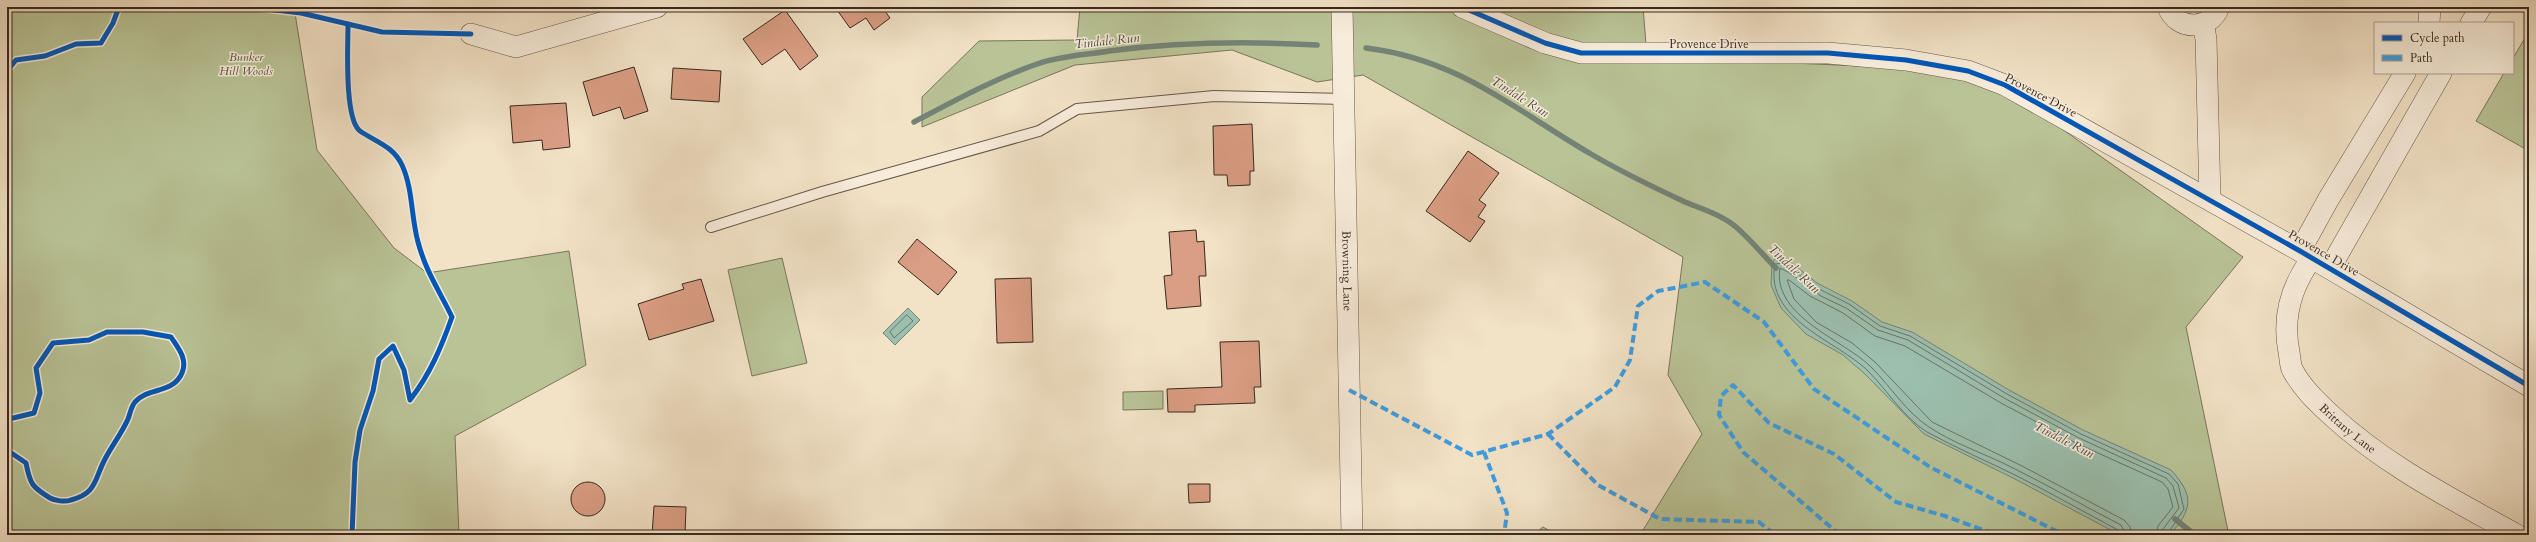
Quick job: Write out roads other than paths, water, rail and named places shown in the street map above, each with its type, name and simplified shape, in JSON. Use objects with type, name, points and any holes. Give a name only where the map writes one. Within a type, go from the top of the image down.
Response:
[{"type":"street","points":[[471,34],[516,47],[657,7]]},
{"type":"street","name":"Browning Lane","points":[[1342,7],[1352,535]]},
{"type":"street","name":"Provence Drive","points":[[1462,7],[1545,42],[1581,53],[1828,53],[1906,60],[1968,71],[2005,85],[2210,200],[2306,254],[2529,386]]},
{"type":"street","points":[[2168,7],[2171,14],[2181,23],[2194,26],[2203,23],[2216,13],[2219,7]]},
{"type":"street","points":[[2429,22],[2430,7]]},
{"type":"street","points":[[2472,22],[2481,7]]},
{"type":"street","points":[[2203,23],[2206,39],[2210,200]]},
{"type":"street","name":"Brittany Lane","points":[[2404,74],[2328,200],[2306,254],[2301,273],[2289,304],[2286,337],[2292,369],[2313,399],[2351,434],[2406,473],[2517,535]]},
{"type":"street","points":[[2330,268],[2440,74]]},
{"type":"lane","points":[[711,227],[836,188],[1039,132],[1077,109],[1214,96],[1344,99]]},
{"type":"water","points":[[1776,258],[1785,258],[1817,283],[1852,301],[1882,322],[1912,332],[2009,390],[2083,430],[2171,470],[2184,488],[2187,496],[2188,503],[2183,518],[2170,535],[2120,535],[2015,479],[1924,434],[1865,374],[1843,355],[1806,334],[1781,308],[1771,285],[1772,262]]},
{"type":"water","points":[[908,308],[920,320],[895,345],[883,333]]},
{"type":"waterway","name":"Tindale Run","points":[[914,122],[1005,76],[1046,61],[1064,57],[1135,48],[1187,44],[1265,43],[1317,45]]},
{"type":"waterway","name":"Tindale Run","points":[[1366,48],[1399,54],[1429,63],[1484,88],[1614,167],[1685,202],[1725,219],[1741,232],[1776,268]]},
{"type":"waterway","name":"Tindale Run","points":[[2175,519],[2195,535]]},
{"type":"park label","name":"Bunker Hill Woods","points":[[246,64]]}]
